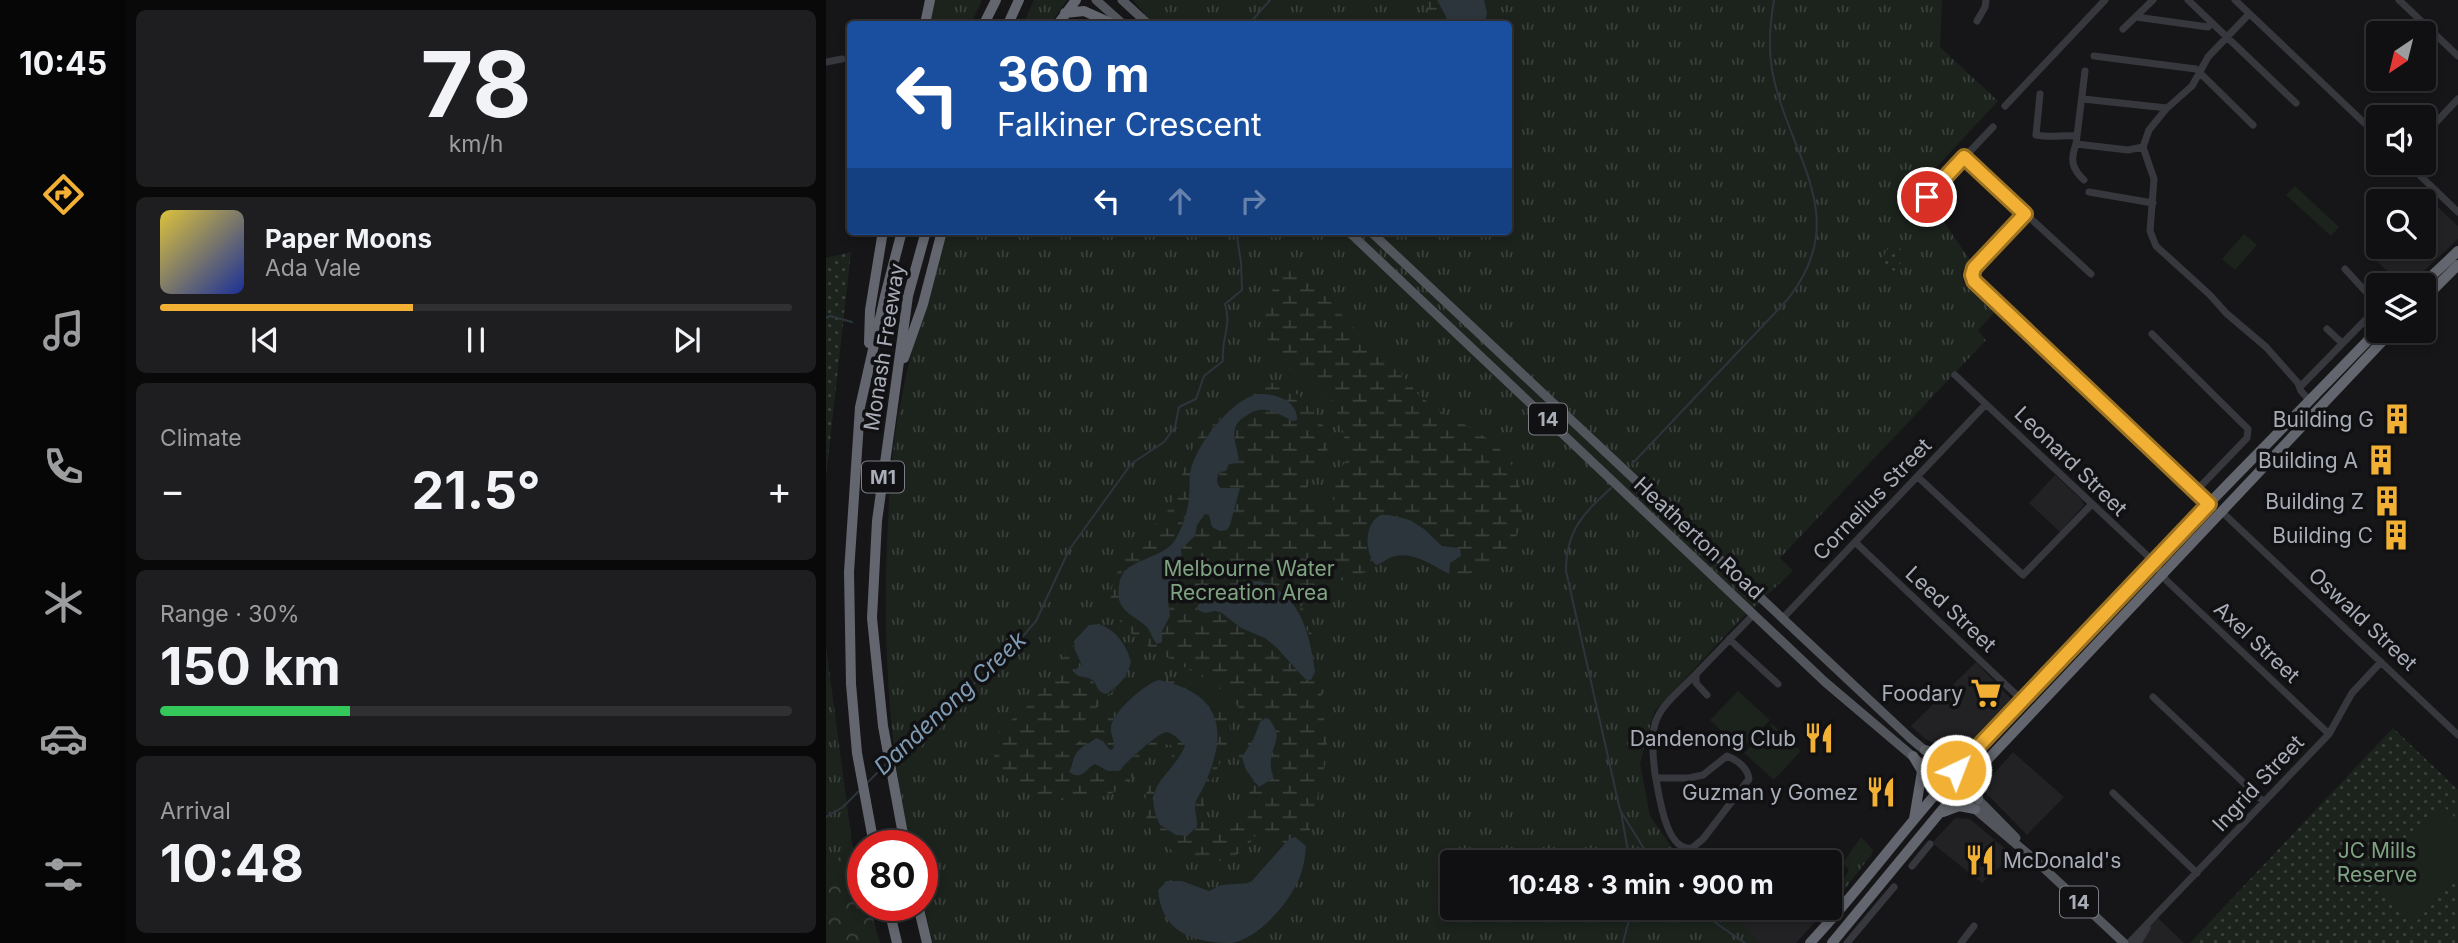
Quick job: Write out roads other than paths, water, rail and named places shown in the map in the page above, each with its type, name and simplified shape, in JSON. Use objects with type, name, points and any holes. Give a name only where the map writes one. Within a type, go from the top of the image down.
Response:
[{"type":"highway","points":[[926,21],[930,0]]},
{"type":"highway","points":[[986,21],[996,0]]},
{"type":"highway","points":[[1009,21],[1018,0]]},
{"type":"highway","points":[[1060,21],[1076,0]]},
{"type":"highway","points":[[1065,13],[1084,10],[1107,21]]},
{"type":"highway","points":[[869,368],[870,310],[882,235]]},
{"type":"highway","name":"Monash Freeway","points":[[871,830],[857,753],[850,684],[849,572],[860,407],[884,296],[901,235]]},
{"type":"highway","name":"Monash Freeway","points":[[901,830],[883,726],[872,618],[877,521],[908,296],[925,235]]},
{"type":"highway","points":[[897,376],[923,304],[941,235]]},
{"type":"highway","points":[[2435,273],[2458,251]]},
{"type":"highway","points":[[2436,287],[2458,265]]},
{"type":"highway","points":[[1810,943],[1843,908],[1913,819],[1966,759],[2152,561],[2366,343]]},
{"type":"highway","points":[[1832,943],[1960,789],[2381,343]]},
{"type":"highway","name":"Oswald Street","points":[[2209,504],[2222,512]]},
{"type":"highway","points":[[1925,750],[1951,758],[1966,759]]},
{"type":"highway","points":[[1913,756],[1922,771],[1913,819]]},
{"type":"highway","points":[[1939,814],[1959,806],[1977,804],[1977,785],[1982,765]]},
{"type":"highway","points":[[892,921],[897,943]]},
{"type":"highway","points":[[922,921],[927,943]]},
{"type":"main road","points":[[1096,0],[1120,21]]},
{"type":"main road","points":[[1122,0],[1145,21]]},
{"type":"main road","name":"Heatherton Road","points":[[1352,235],[1825,682],[1945,783],[1960,789],[2127,943]]},
{"type":"main road","name":"Heatherton Road","points":[[1374,235],[1783,619],[1953,774],[1960,789]]},
{"type":"main road","points":[[1754,614],[1765,602]]},
{"type":"main road","points":[[1772,631],[1783,619]]},
{"type":"street","points":[[1978,21],[1986,0]]},
{"type":"street","points":[[2005,106],[2105,0]]},
{"type":"street","points":[[2123,29],[2153,0]]},
{"type":"street","points":[[2189,0],[2296,103]]},
{"type":"street","points":[[2235,0],[2366,125]]},
{"type":"street","points":[[2399,0],[2458,56]]},
{"type":"street","points":[[2249,13],[2208,57],[2192,86],[2167,108],[2149,130],[2143,146],[2155,184],[2150,231],[2159,250],[2266,347],[2310,401]]},
{"type":"street","points":[[2136,17],[2208,27],[2212,23]]},
{"type":"street","points":[[2094,56],[2196,69],[2253,125]]},
{"type":"street","points":[[826,62],[842,59]]},
{"type":"street","points":[[2084,180],[2074,171],[2072,164],[2085,71]]},
{"type":"street","points":[[2040,94],[2036,135],[2047,138],[2058,134],[2128,150],[2143,146]]},
{"type":"street","points":[[2082,99],[2167,108]]},
{"type":"street","points":[[2436,122],[2458,99]]},
{"type":"street","points":[[1927,197],[1993,127]]},
{"type":"street","points":[[1964,157],[2091,274]]},
{"type":"street","points":[[2419,175],[2458,212]]},
{"type":"street","points":[[2089,192],[2153,203]]},
{"type":"street","points":[[2025,214],[1974,268],[1974,281],[2209,504]]},
{"type":"street","points":[[2346,269],[2366,292]]},
{"type":"street","points":[[2301,387],[2366,319]]},
{"type":"street","points":[[2327,329],[2342,344]]},
{"type":"street","points":[[2152,334],[2248,429],[2247,438],[2195,492]]},
{"type":"street","name":"Leonard Street","points":[[1955,375],[2152,561],[2161,575]]},
{"type":"street","name":"Cornelius Street","points":[[1783,619],[1986,404]]},
{"type":"street","points":[[1918,477],[2023,575],[2091,505]]},
{"type":"street","name":"Oswald Street","points":[[2222,512],[2458,735]]},
{"type":"street","name":"Leed Street","points":[[1855,542],[2023,701]]},
{"type":"street","name":"Axel Street","points":[[2161,575],[2329,734]]},
{"type":"street","points":[[1656,778],[1703,775],[1721,758],[1727,756],[1742,765],[1749,779],[1703,839],[1692,848],[1686,849],[1675,841],[1667,826],[1656,778],[1652,749],[1655,719],[1660,710],[1754,614]]},
{"type":"street","points":[[1729,639],[1778,684]]},
{"type":"street","name":"Ingrid Street","points":[[2127,943],[2329,734],[2352,693],[2381,663]]},
{"type":"street","points":[[1696,674],[1696,683],[1707,695]]},
{"type":"street","points":[[2153,697],[2263,803]]},
{"type":"street","points":[[2113,793],[2197,873]]},
{"type":"street","points":[[1912,866],[1930,844]]},
{"type":"street","points":[[1912,847],[1921,855]]},
{"type":"street","points":[[1847,943],[1894,887]]},
{"type":"street","name":"Ingrid Street","points":[[2138,943],[2151,921]]},
{"type":"street","points":[[1961,943],[1974,926]]},
{"type":"waterway","name":"Dandenong Creek","points":[[1252,21],[1270,0]]},
{"type":"waterway","points":[[1632,464],[1788,299],[1807,269],[1816,240],[1816,212],[1811,185],[1780,101],[1772,70],[1770,35],[1774,0]]},
{"type":"waterway","name":"Dandenong Creek","points":[[894,756],[1012,649],[1036,621],[1069,550],[1131,464],[1164,442],[1175,427],[1179,407],[1196,399],[1204,376],[1223,361],[1227,326],[1225,304],[1242,290],[1237,235]]},
{"type":"waterway","points":[[826,318],[830,316],[852,322]]},
{"type":"waterway","points":[[1611,488],[1578,524],[1569,544],[1566,571],[1620,810],[1645,850]]},
{"type":"waterway","name":"Dandenong Creek","points":[[867,783],[885,765]]},
{"type":"waterway","name":"Dandenong Creek","points":[[826,817],[843,807],[860,790]]},
{"type":"waterway","points":[[1621,812],[1628,850]]},
{"type":"waterway","points":[[1623,943],[1629,920]]},
{"type":"waterway","points":[[1711,920],[1745,943]]},
{"type":"place","name":"Building G","points":[[2397,419]]},
{"type":"place","name":"Building A","points":[[2381,460]]},
{"type":"place","name":"Building Z","points":[[2387,501]]},
{"type":"place","name":"Building C","points":[[2396,535]]},
{"type":"place","name":"Foodary","points":[[1986,693]]},
{"type":"place","name":"Dandenong Club","points":[[1819,738]]},
{"type":"place","name":"Guzman y Gomez","points":[[1881,792]]},
{"type":"place","name":"McDonald's","points":[[1980,860]]},
{"type":"park label","name":"Melbourne Water Recreation Area","points":[[1249,580]]},
{"type":"park label","name":"JC Mills Reserve","points":[[2377,862]]}]
